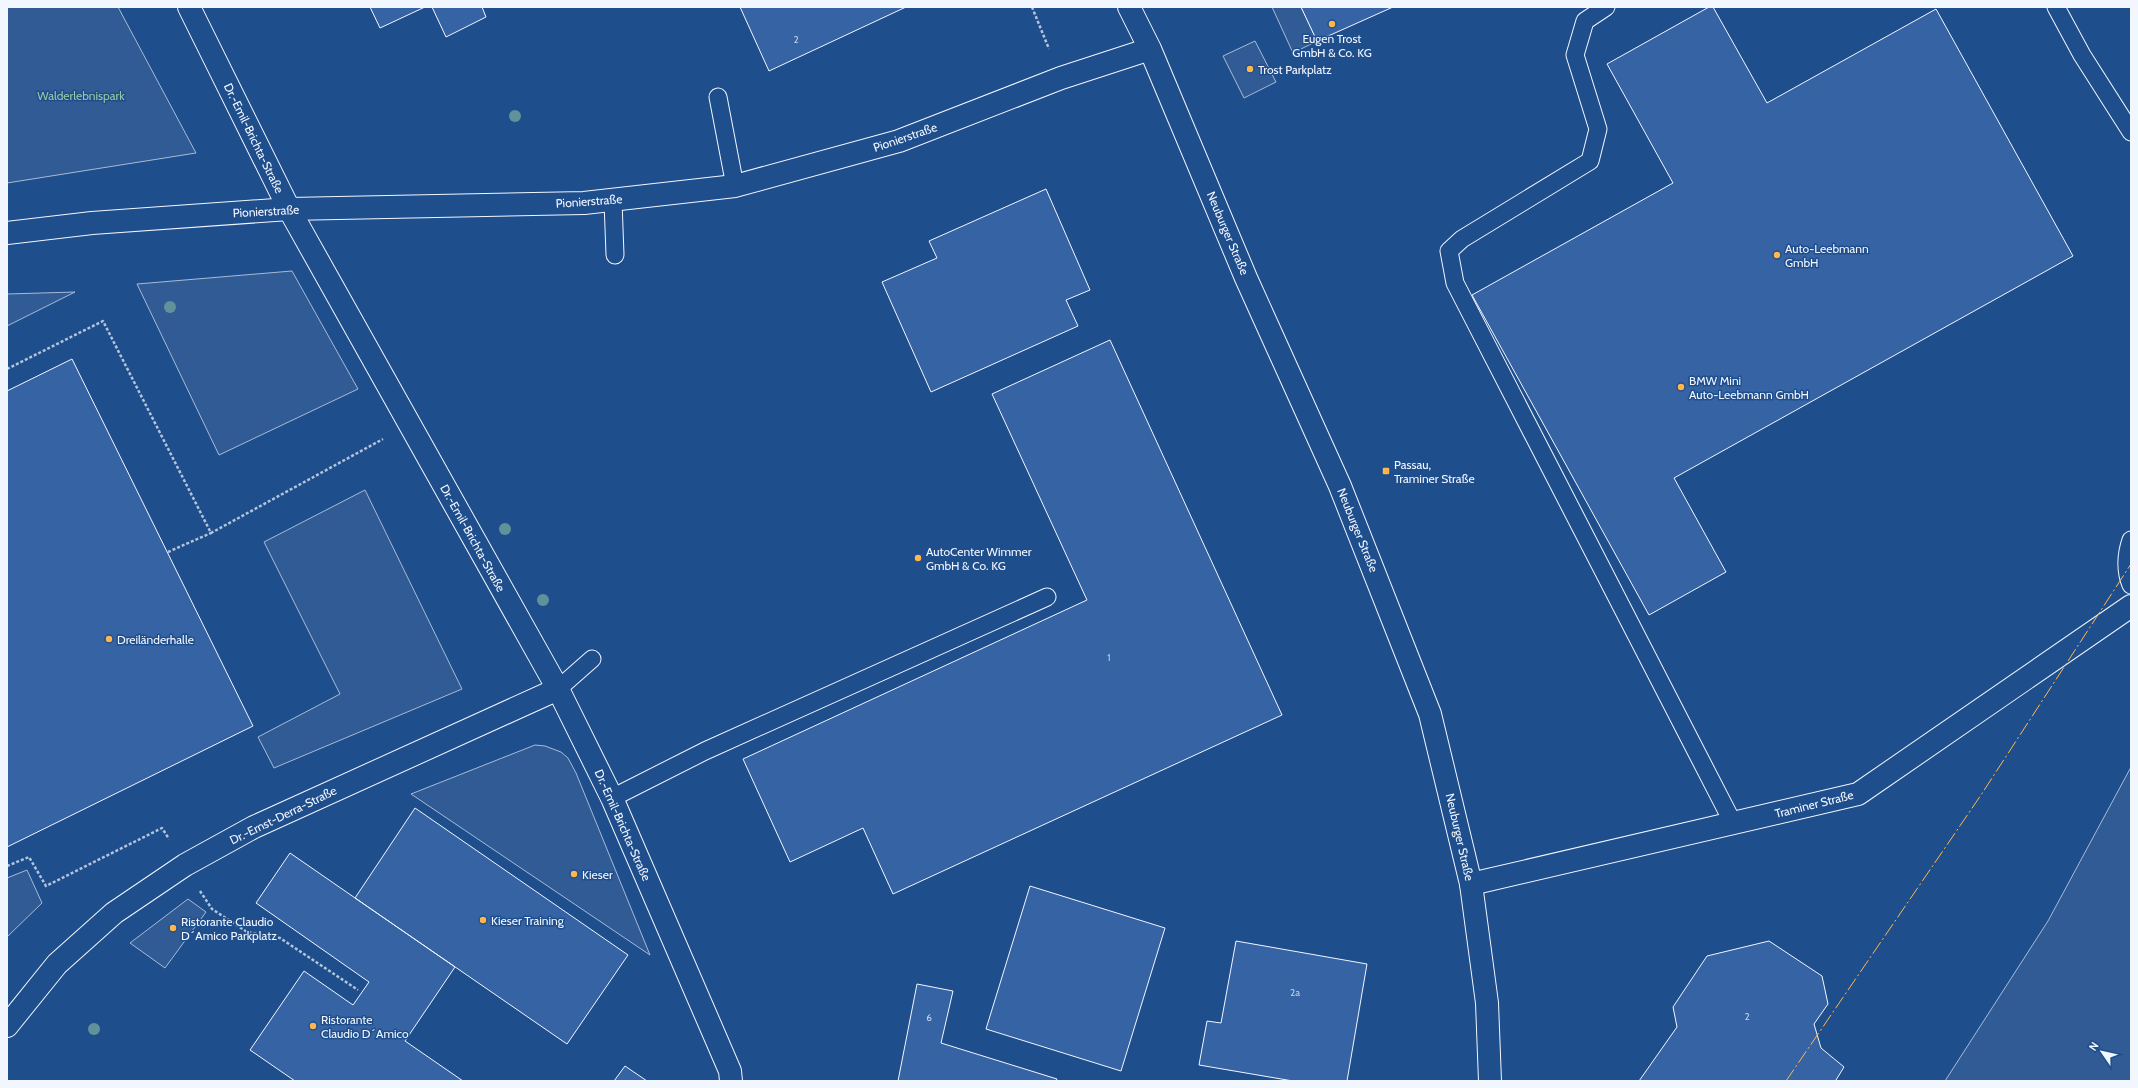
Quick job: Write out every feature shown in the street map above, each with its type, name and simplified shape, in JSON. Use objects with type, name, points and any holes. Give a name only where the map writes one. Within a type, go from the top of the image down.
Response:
[{"type":"street","name":"Dr.-Emil-Brichta-Straße","points":[[189,7],[289,209],[558,689],[612,798],[730,1071],[731,1081]]},
{"type":"street","name":"Neuburger Straße","points":[[1129,7],[1150,49],[1246,278],[1340,486],[1430,714],[1471,884],[1487,1003],[1490,1081]]},
{"type":"street","name":"Pionierstraße","points":[[7,233],[92,223],[289,209],[456,207],[584,203],[736,186],[899,141],[1061,78],[1150,49]]},
{"type":"street","name":"Traminer Straße","points":[[1471,884],[1858,794],[2131,606]]},
{"type":"street","name":"Dr.-Ernst-Derra-Straße","points":[[7,1026],[57,964],[114,913],[185,865],[254,826],[558,689]]},
{"type":"lane","points":[[1606,7],[1585,21],[1575,55],[1598,129],[1590,161],[1462,239],[1449,251],[1455,283],[1733,823]]},
{"type":"lane","points":[[2056,7],[2082,55],[2131,132]]},
{"type":"lane","points":[[718,97],[736,186]]},
{"type":"lane","points":[[613,200],[615,255]]},
{"type":"lane","points":[[2131,540],[2127,550],[2127,576],[2131,585]]},
{"type":"lane","points":[[612,798],[705,751],[1047,597]]},
{"type":"lane","points":[[558,689],[592,659]]},
{"type":"path","points":[[1032,7],[1061,78]]},
{"type":"path","points":[[7,369],[103,321],[212,533]]},
{"type":"path","points":[[168,552],[212,533],[410,424]]},
{"type":"path","points":[[7,866],[29,857],[46,886],[162,828],[185,865]]},
{"type":"path","points":[[212,909],[247,932],[280,938],[358,990]]},
{"type":"shaded area","name":"Walderlebnispark","points":[[7,7],[118,7],[196,153],[7,183]]},
{"type":"shaded area","points":[[1272,7],[1301,7],[1317,41],[1293,53]]},
{"type":"shaded area","name":"Trost Parkplatz","points":[[1255,41],[1276,82],[1244,98],[1223,56]]},
{"type":"shaded area","points":[[292,271],[358,389],[219,455],[137,284]]},
{"type":"shaded area","points":[[75,292],[7,326],[7,294]]},
{"type":"shaded area","points":[[365,490],[462,689],[274,768],[258,737],[340,694],[264,542]]},
{"type":"shaded area","name":"Kieser","points":[[535,745],[545,746],[561,752],[568,758],[576,773],[650,955],[411,794]]},
{"type":"shaded area","points":[[2131,767],[2131,1081],[1945,1081],[2048,921]]},
{"type":"shaded area","points":[[27,870],[42,903],[7,937],[7,878]]},
{"type":"shaded area","name":"Ristorante Claudio D´Amico Parkplatz","points":[[188,899],[206,912],[165,968],[130,943]]},
{"type":"building","points":[[370,7],[425,7],[380,28]]},
{"type":"building","points":[[432,7],[482,7],[486,17],[446,37]]},
{"type":"building","points":[[740,7],[906,7],[769,71]]},
{"type":"building","name":"Eugen Trost GmbH & Co. KG","points":[[1301,7],[1393,7],[1317,41]]},
{"type":"building","name":"BMW Mini Auto-Leebmann GmbH","points":[[1709,7],[1713,7],[1767,103],[1936,9],[2073,256],[1674,478],[1726,572],[1649,615],[1472,295],[1673,183],[1607,64]]},
{"type":"building","points":[[1046,189],[1090,290],[1066,300],[1078,326],[931,392],[882,282],[937,258],[929,241]]},
{"type":"building","points":[[1110,340],[1282,715],[893,894],[863,828],[790,862],[743,759],[1087,600],[992,394]]},
{"type":"building","name":"Dreiländerhalle","points":[[72,359],[253,726],[7,847],[7,391]]},
{"type":"building","name":"Kieser Training","points":[[415,808],[628,955],[567,1044],[355,898]]},
{"type":"building","points":[[290,853],[455,967],[405,1041],[463,1081],[295,1081],[250,1050],[304,971],[353,1005],[369,982],[256,903]]},
{"type":"building","points":[[1030,886],[1165,928],[1121,1071],[986,1029]]},
{"type":"building","points":[[1236,941],[1367,964],[1347,1081],[1293,1081],[1199,1065],[1207,1021],[1221,1023]]},
{"type":"building","points":[[1769,941],[1822,976],[1828,1004],[1814,1024],[1821,1048],[1844,1067],[1836,1080],[1838,1081],[1639,1081],[1677,1027],[1673,1007],[1707,956]]},
{"type":"building","points":[[917,984],[953,991],[941,1043],[1057,1079],[1056,1081],[898,1081]]},
{"type":"building","points":[[625,1066],[647,1081],[614,1081]]},
{"type":"power","points":[[1786,1081],[1981,795],[2131,564]]},
{"type":"place","name":"Eugen Trost GmbH & Co. KG","points":[[1332,24]]},
{"type":"place","name":"Trost Parkplatz","points":[[1250,69]]},
{"type":"place","name":"Auto-Leebmann GmbH","points":[[1777,255]]},
{"type":"place","name":"BMW Mini Auto-Leebmann GmbH","points":[[1681,387]]},
{"type":"place","name":"Passau, Traminer Straße","points":[[1386,471]]},
{"type":"place","name":"AutoCenter Wimmer GmbH & Co. KG","points":[[918,558]]},
{"type":"place","name":"Dreiländerhalle","points":[[109,639]]},
{"type":"place","name":"Kieser","points":[[574,874]]},
{"type":"place","name":"Kieser Training","points":[[483,920]]},
{"type":"place","name":"Ristorante Claudio D´Amico Parkplatz","points":[[173,928]]},
{"type":"place","name":"Ristorante Claudio D´Amico","points":[[313,1026]]}]
